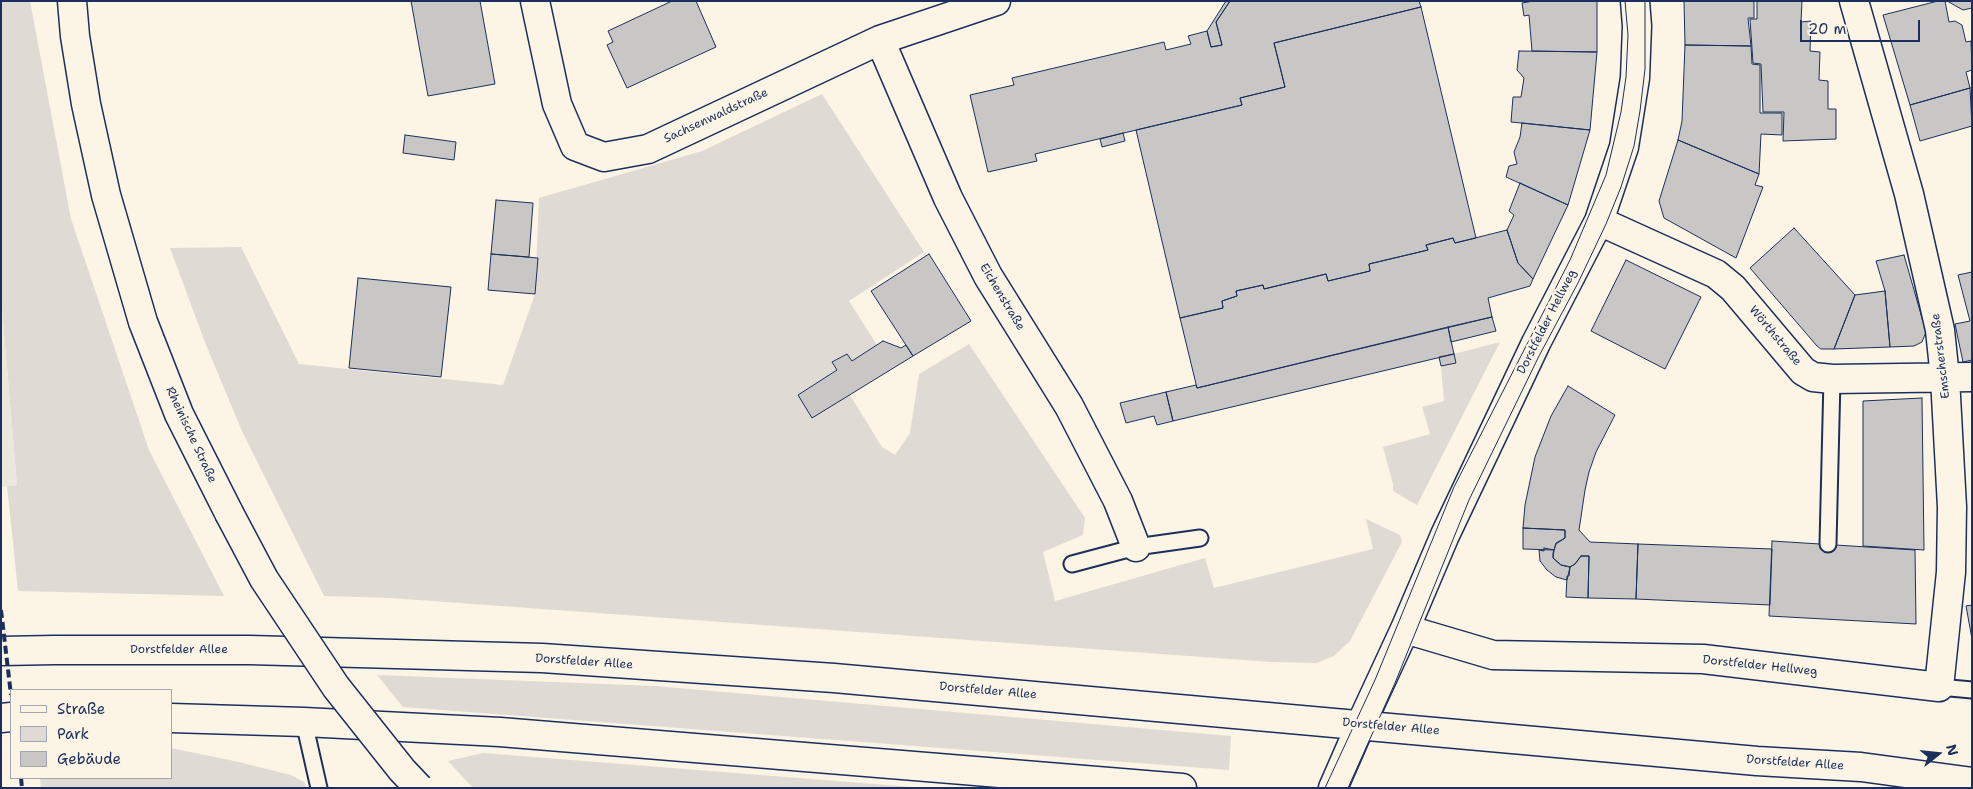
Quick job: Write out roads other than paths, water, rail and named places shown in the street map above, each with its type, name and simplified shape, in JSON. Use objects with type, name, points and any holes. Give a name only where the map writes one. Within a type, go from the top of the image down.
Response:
[{"type":"main road","name":"Rheinische Straße","points":[[72,1],[75,36],[85,94],[106,195],[144,322],[179,414],[264,579],[336,687],[402,770],[419,788]]},
{"type":"main road","name":"Sachsenwaldstraße","points":[[535,1],[557,104],[575,146],[604,157],[648,149],[880,40],[996,1]]},
{"type":"main road","name":"Dorstfelder Hellweg","points":[[1332,788],[1405,629],[1457,508],[1598,221],[1624,147],[1635,78],[1637,26],[1635,1]]},
{"type":"main road","name":"Emscherstraße","points":[[1854,1],[1882,93],[1909,194],[1940,330],[1945,378],[1952,507],[1951,572],[1938,687]]},
{"type":"main road","name":"Eichenstraße","points":[[880,40],[948,198],[988,276],[1069,406],[1118,502],[1136,547]]},
{"type":"main road","name":"Wörthstraße","points":[[1598,221],[1716,274],[1733,288],[1804,371],[1813,377],[1832,379],[1972,377]]},
{"type":"main road","name":"Dorstfelder Hellweg","points":[[1405,629],[1493,655],[1703,660],[1938,687]]},
{"type":"main road","name":"Dorstfelder Allee","points":[[1,651],[250,650],[542,658],[844,679],[1757,761],[1861,767],[1972,782]]},
{"type":"main road","points":[[172,718],[304,722],[500,732],[1127,786],[1182,788]]},
{"type":"lane","points":[[1828,544],[1832,379]]},
{"type":"lane","points":[[1072,564],[1136,547],[1200,538]]},
{"type":"lane","points":[[1938,687],[1972,690]]},
{"type":"lane","points":[[304,722],[319,788]]},
{"type":"tram line","points":[[1325,788],[1375,680],[1454,487],[1570,260],[1606,175],[1621,112],[1626,77],[1628,35],[1625,1]]},
{"type":"tram line","points":[[1348,788],[1395,683],[1469,500],[1539,356],[1578,283],[1621,187],[1634,146],[1640,111],[1645,69],[1645,1]]},
{"type":"railway","points":[[1,610],[10,689]]},
{"type":"railway","points":[[21,779],[22,788]]}]
